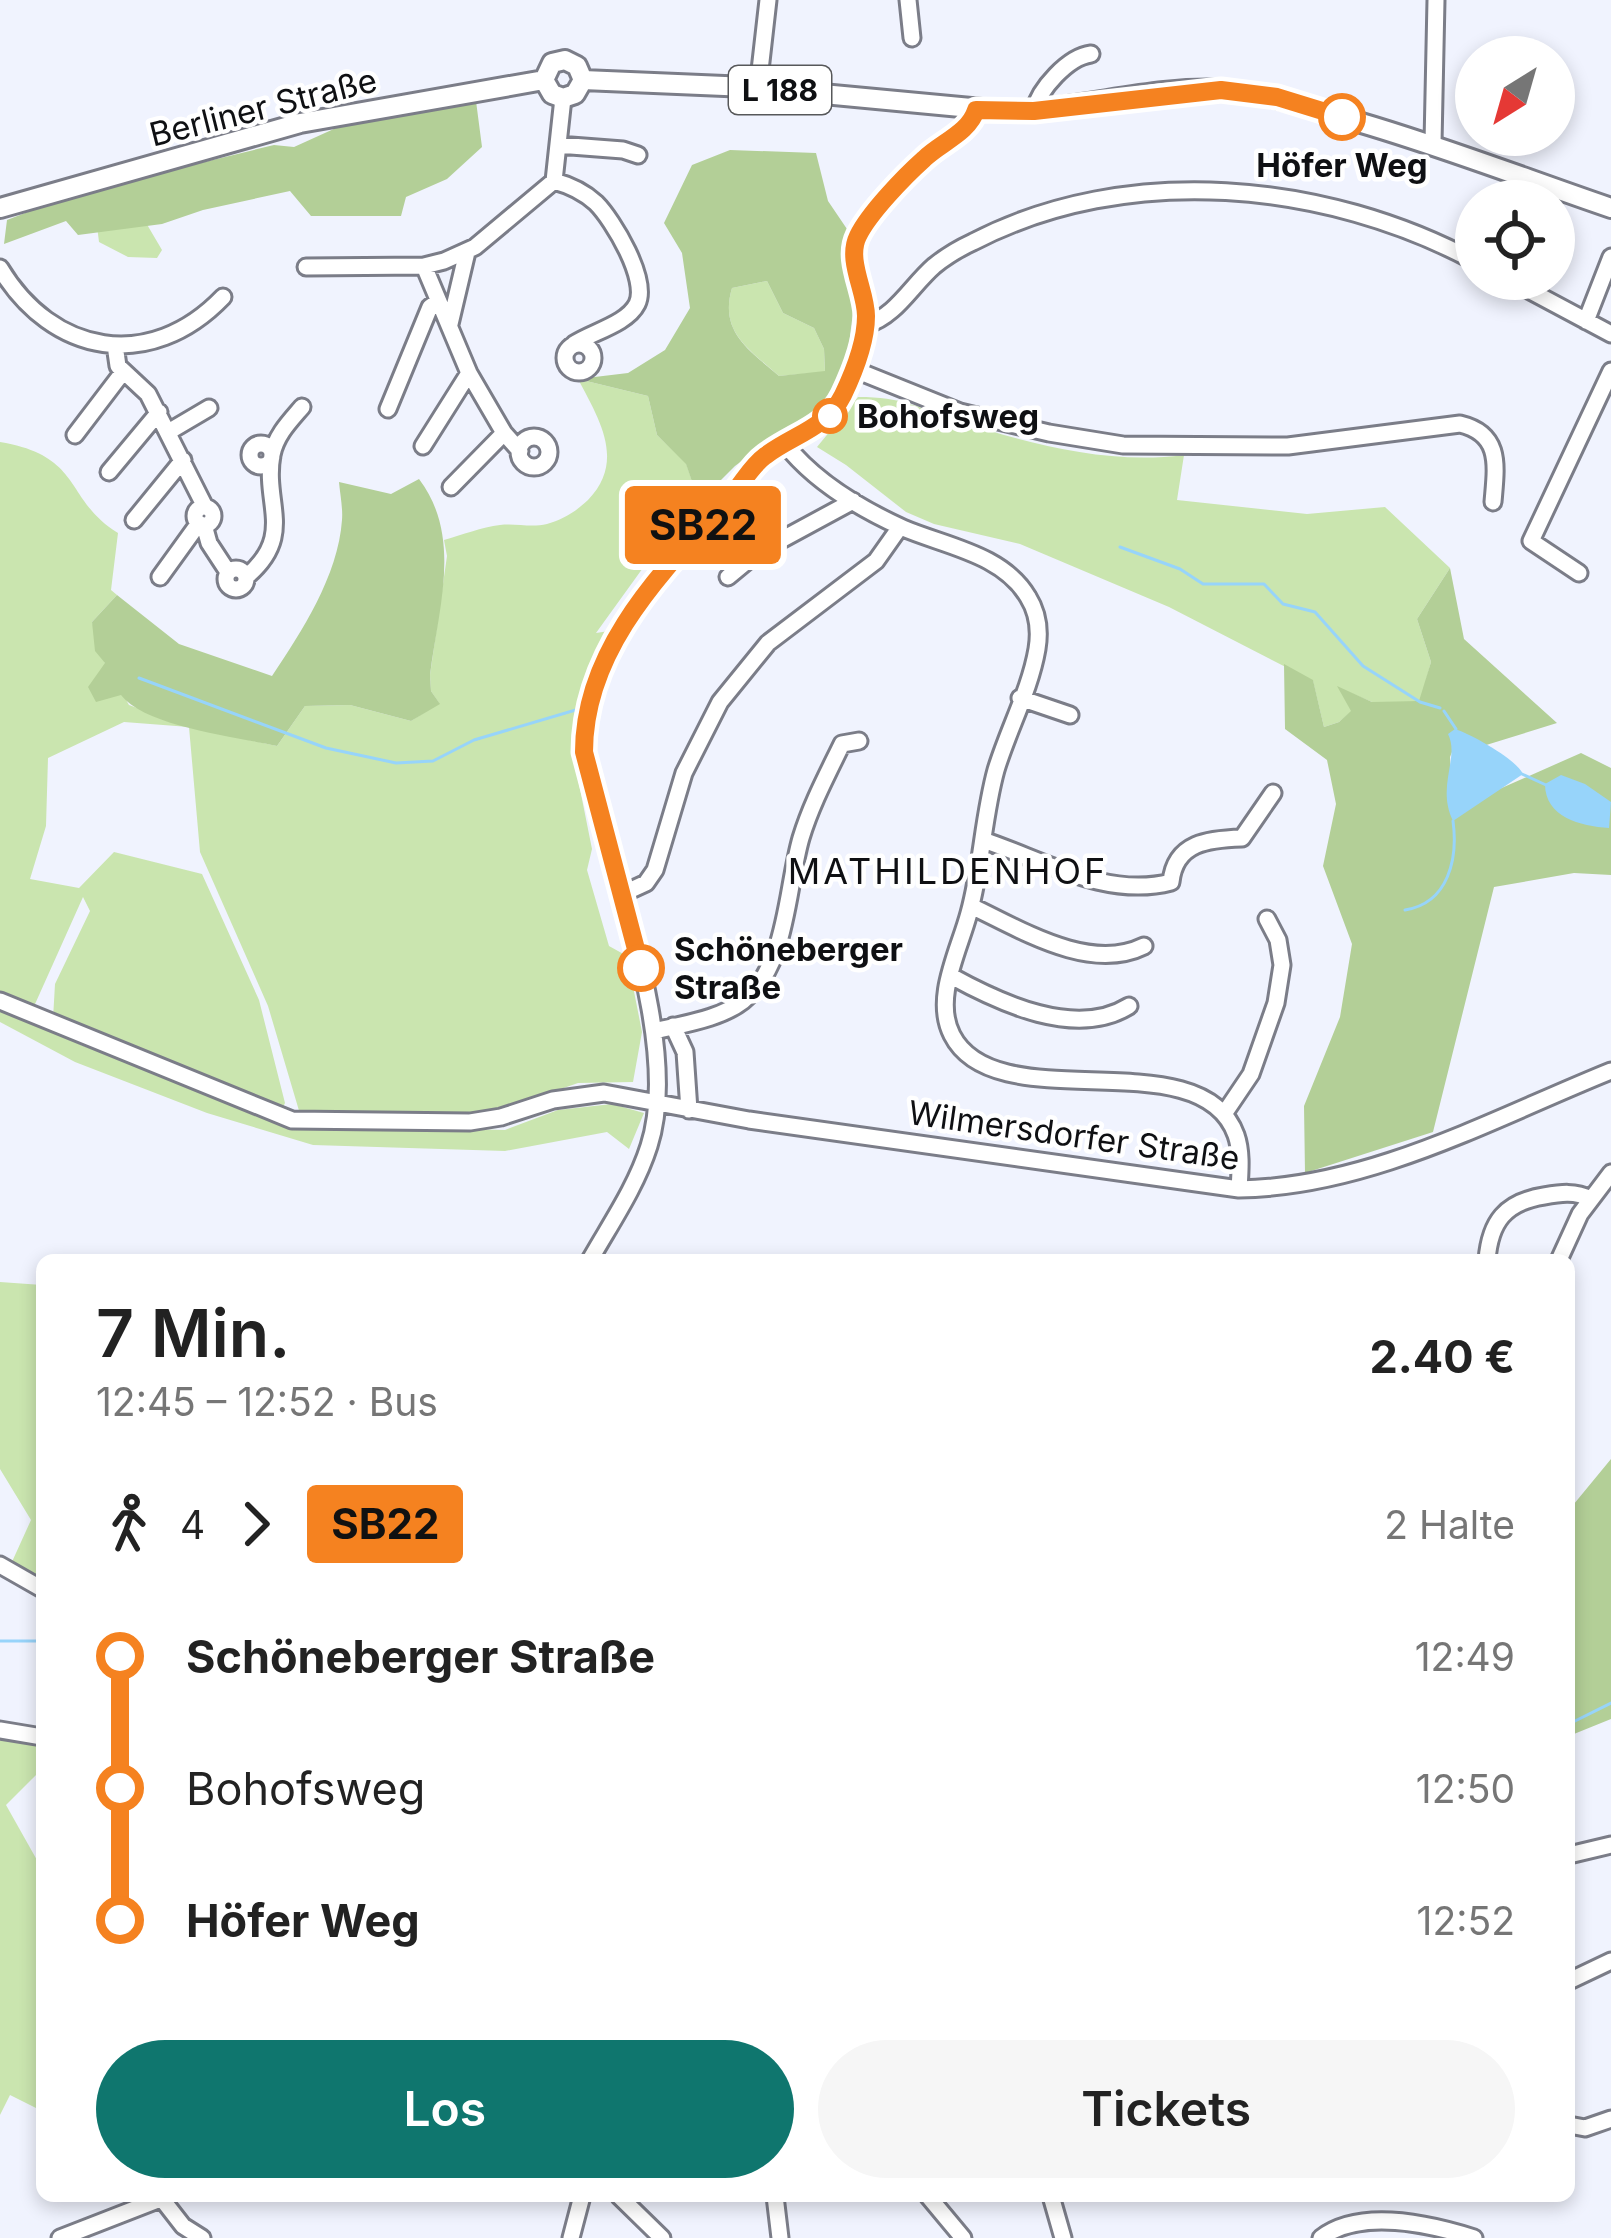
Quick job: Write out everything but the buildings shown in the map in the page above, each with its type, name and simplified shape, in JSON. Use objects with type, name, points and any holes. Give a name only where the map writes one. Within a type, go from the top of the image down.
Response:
[{"type":"main road","name":"L 188","points":[[544,80],[548,68],[565,60],[577,65],[583,80],[758,88],[976,110],[1034,111],[1221,90],[1277,97],[1433,143],[1611,208]]},
{"type":"main road","points":[[544,80],[548,91],[563,98],[575,94],[583,80]]},
{"type":"main road","name":"Berliner Straße","points":[[0,208],[300,123],[544,80]]},
{"type":"street","points":[[758,88],[768,0]]},
{"type":"street","points":[[908,0],[912,38]]},
{"type":"street","points":[[1433,143],[1436,0]]},
{"type":"street","points":[[1034,111],[1036,100],[1071,61],[1091,54]]},
{"type":"street","points":[[306,267],[424,266],[467,251],[554,181],[563,98]]},
{"type":"street","points":[[593,1254],[637,1179],[651,1142],[655,1105],[655,1031],[584,752],[584,729],[597,675],[628,616],[758,462],[830,416],[853,369],[866,326],[855,259],[858,236],[919,164],[964,129],[976,110]]},
{"type":"street","points":[[558,145],[638,155]]},
{"type":"street","points":[[554,181],[600,206],[638,272],[641,287],[639,302],[632,310],[574,344]]},
{"type":"street","points":[[866,326],[891,310],[934,267],[999,228],[1058,208],[1172,190],[1324,205],[1421,234],[1455,251]]},
{"type":"street","points":[[450,324],[467,251]]},
{"type":"street","points":[[1586,321],[1611,257]]},
{"type":"street","points":[[424,266],[469,373],[520,451]]},
{"type":"street","points":[[0,268],[15,293],[48,325],[80,339],[115,345],[171,334],[223,297]]},
{"type":"street","points":[[0,304],[15,293]]},
{"type":"street","points":[[1547,300],[1611,334]]},
{"type":"street","points":[[388,409],[430,307],[437,302]]},
{"type":"street","points":[[866,304],[891,310]]},
{"type":"street","points":[[115,345],[115,360],[148,394],[170,431],[208,543],[237,575],[256,568],[275,536],[272,458],[284,428],[302,407]]},
{"type":"street","points":[[853,369],[960,412],[1049,434],[1124,445],[1288,446],[1460,424],[1484,434],[1495,450],[1492,502]]},
{"type":"street","points":[[1579,573],[1531,541],[1611,371]]},
{"type":"street","points":[[75,435],[123,372]]},
{"type":"street","points":[[424,446],[469,373]]},
{"type":"street","points":[[170,431],[209,408]]},
{"type":"street","points":[[109,472],[159,412]]},
{"type":"street","points":[[451,487],[504,433]]},
{"type":"street","points":[[785,445],[853,501],[900,526],[992,563],[1022,587],[1034,608],[1035,658],[998,764],[970,906],[944,1000],[947,1025],[960,1048],[981,1065],[1010,1075],[1106,1079],[1205,1100],[1224,1114],[1240,1149],[1239,1189]]},
{"type":"street","points":[[134,520],[183,460]]},
{"type":"street","points":[[728,577],[757,553],[853,501]]},
{"type":"street","points":[[160,578],[203,519]]},
{"type":"street","points":[[620,896],[639,888],[655,870],[688,762],[730,689],[768,643],[876,561],[900,526]]},
{"type":"street","points":[[1020,698],[1070,715]]},
{"type":"street","points":[[655,1031],[736,1006],[758,986],[774,954],[813,805],[842,744],[859,741]]},
{"type":"street","points":[[983,840],[1070,873],[1146,889],[1172,882],[1172,868],[1196,843],[1208,838],[1242,838],[1273,793]]},
{"type":"street","points":[[970,906],[1072,949],[1115,955],[1144,946]]},
{"type":"street","points":[[1224,1114],[1251,1074],[1276,1004],[1282,965],[1278,940],[1268,920]]},
{"type":"street","points":[[951,976],[1003,1002],[1048,1014],[1111,1017],[1129,1006]]},
{"type":"street","name":"Wilmersdorfer Straße","points":[[0,1001],[292,1120],[470,1122],[573,1096],[604,1093],[655,1105],[1239,1189],[1302,1185],[1380,1164],[1609,1077]]},
{"type":"street","points":[[673,1026],[685,1052],[689,1110]]},
{"type":"street","points":[[1561,1254],[1611,1173]]},
{"type":"street","points":[[1488,1254],[1491,1230],[1514,1204],[1569,1192],[1591,1199]]},
{"type":"street","points":[[0,1565],[36,1586]]},
{"type":"street","points":[[0,1730],[36,1736]]},
{"type":"street","points":[[1575,1854],[1611,1845]]},
{"type":"street","points":[[1575,1978],[1611,1961]]},
{"type":"street","points":[[1575,2127],[1611,2119]]},
{"type":"street","points":[[60,2238],[152,2202]]},
{"type":"street","points":[[168,2202],[183,2226],[202,2238]]},
{"type":"street","points":[[571,2238],[580,2202]]},
{"type":"street","points":[[625,2202],[662,2238]]},
{"type":"street","points":[[776,2202],[780,2238]]},
{"type":"street","points":[[933,2202],[963,2238]]},
{"type":"street","points":[[1053,2202],[1063,2238]]},
{"type":"street","points":[[1321,2238],[1354,2222],[1386,2222],[1474,2238]]},
{"type":"green space","points":[[476,101],[482,147],[447,179],[406,197],[401,216],[311,216],[290,191],[162,224],[78,235],[66,221],[4,244],[7,220],[77,193],[274,145],[294,147],[358,118]]},
{"type":"green space","points":[[730,150],[816,153],[828,201],[849,232],[843,257],[854,305],[847,359],[825,408],[771,439],[699,502],[686,464],[657,435],[648,396],[578,379],[628,373],[665,350],[690,308],[682,253],[664,223],[692,165]],"holes":[[[767,281],[783,313],[814,328],[824,349],[825,371],[779,376],[757,357],[733,328],[732,288]]]},
{"type":"green space","points":[[142,216],[162,250],[157,258],[128,257],[99,242],[97,226]]},
{"type":"green space","points":[[767,281],[783,313],[814,328],[824,349],[825,372],[779,376],[739,338],[730,317],[732,288]]},
{"type":"green space","points":[[578,379],[648,396],[657,435],[686,463],[699,502],[671,529],[596,633],[609,631],[590,677],[574,759],[592,849],[587,870],[609,946],[627,956],[642,1032],[633,1082],[578,1083],[515,1105],[462,1116],[300,1114],[268,1006],[200,852],[189,727],[277,746],[305,706],[350,705],[411,721],[439,703],[431,691],[430,675],[447,556],[444,540],[493,526],[547,524],[588,500],[599,485],[607,455],[600,425]]},
{"type":"green space","points":[[858,397],[898,401],[1068,450],[1126,457],[1184,455],[1177,500],[1307,514],[1385,507],[1450,568],[1417,619],[1431,662],[1420,702],[1372,702],[1339,688],[1352,711],[1324,727],[1313,681],[1169,607],[1020,544],[934,524],[906,512],[817,447]]},
{"type":"green space","points":[[0,442],[46,457],[118,533],[111,590],[117,595],[92,622],[105,663],[129,705],[189,727],[124,722],[48,758],[46,826],[30,879],[79,888],[114,852],[202,874],[259,1000],[285,1103],[282,1109],[53,1019],[55,984],[90,911],[83,897],[31,1013],[0,996]]},
{"type":"green space","points":[[419,479],[432,501],[444,549],[430,675],[431,691],[440,704],[411,721],[350,705],[305,706],[277,746],[171,723],[133,706],[121,695],[96,702],[88,687],[105,663],[95,651],[92,622],[117,595],[179,644],[272,676],[306,622],[334,562],[342,520],[339,482],[391,494]]},
{"type":"green space","points":[[1450,568],[1464,639],[1557,723],[1483,746],[1454,747],[1450,757],[1453,820],[1488,794],[1581,753],[1611,768],[1611,875],[1574,873],[1494,887],[1433,1132],[1305,1173],[1304,1106],[1340,1017],[1352,944],[1323,866],[1336,804],[1327,760],[1285,729],[1284,664],[1313,680],[1324,727],[1351,711],[1337,686],[1372,702],[1419,701],[1431,662],[1417,619]]},
{"type":"green space","points":[[0,1005],[81,1045],[290,1125],[505,1130],[558,1110],[612,1104],[644,1113],[629,1149],[607,1132],[505,1151],[313,1145],[207,1113],[75,1062],[0,1022]]},
{"type":"green space","points":[[0,1282],[36,1285],[36,1579],[11,1564],[31,1520],[0,1469]]},
{"type":"green space","points":[[1611,1459],[1611,1719],[1575,1734],[1575,1503]]},
{"type":"green space","points":[[0,1737],[36,1742],[36,1775],[6,1805],[36,1858],[36,2108],[10,2095],[0,2115]]},
{"type":"water","points":[[1455,729],[1503,754],[1523,774],[1453,821],[1447,796],[1448,734]]},
{"type":"water","points":[[1561,775],[1611,802],[1609,828],[1576,822],[1551,805],[1545,784]]},
{"type":"waterway","points":[[1120,547],[1180,569],[1203,584],[1264,584],[1283,604],[1315,612],[1363,666],[1420,702],[1440,708]]},
{"type":"waterway","points":[[139,678],[326,748],[396,763],[433,761],[474,740],[579,709]]},
{"type":"waterway","points":[[1444,711],[1456,729]]},
{"type":"waterway","points":[[1522,774],[1546,785]]},
{"type":"waterway","points":[[1405,910],[1420,906],[1441,889],[1452,864],[1453,821]]},
{"type":"waterway","points":[[0,1641],[36,1641]]},
{"type":"waterway","points":[[1575,1721],[1611,1703]]},
{"type":"bus line","name":"SB22","points":[[641,968],[584,752],[584,729],[597,675],[628,616],[688,540],[758,462],[817,427],[833,411],[866,326],[855,253],[864,227],[919,164],[964,129],[976,110],[1034,111],[1221,90],[1277,97],[1342,117]]},
{"type":"place","name":"Höfer Weg","points":[[1342,117]]},
{"type":"place","name":"Bohofsweg","points":[[830,416]]},
{"type":"place","name":"Schöneberger Straße","points":[[641,968]]},
{"type":"district","name":"MATHILDENHOF","points":[[948,871]]}]
